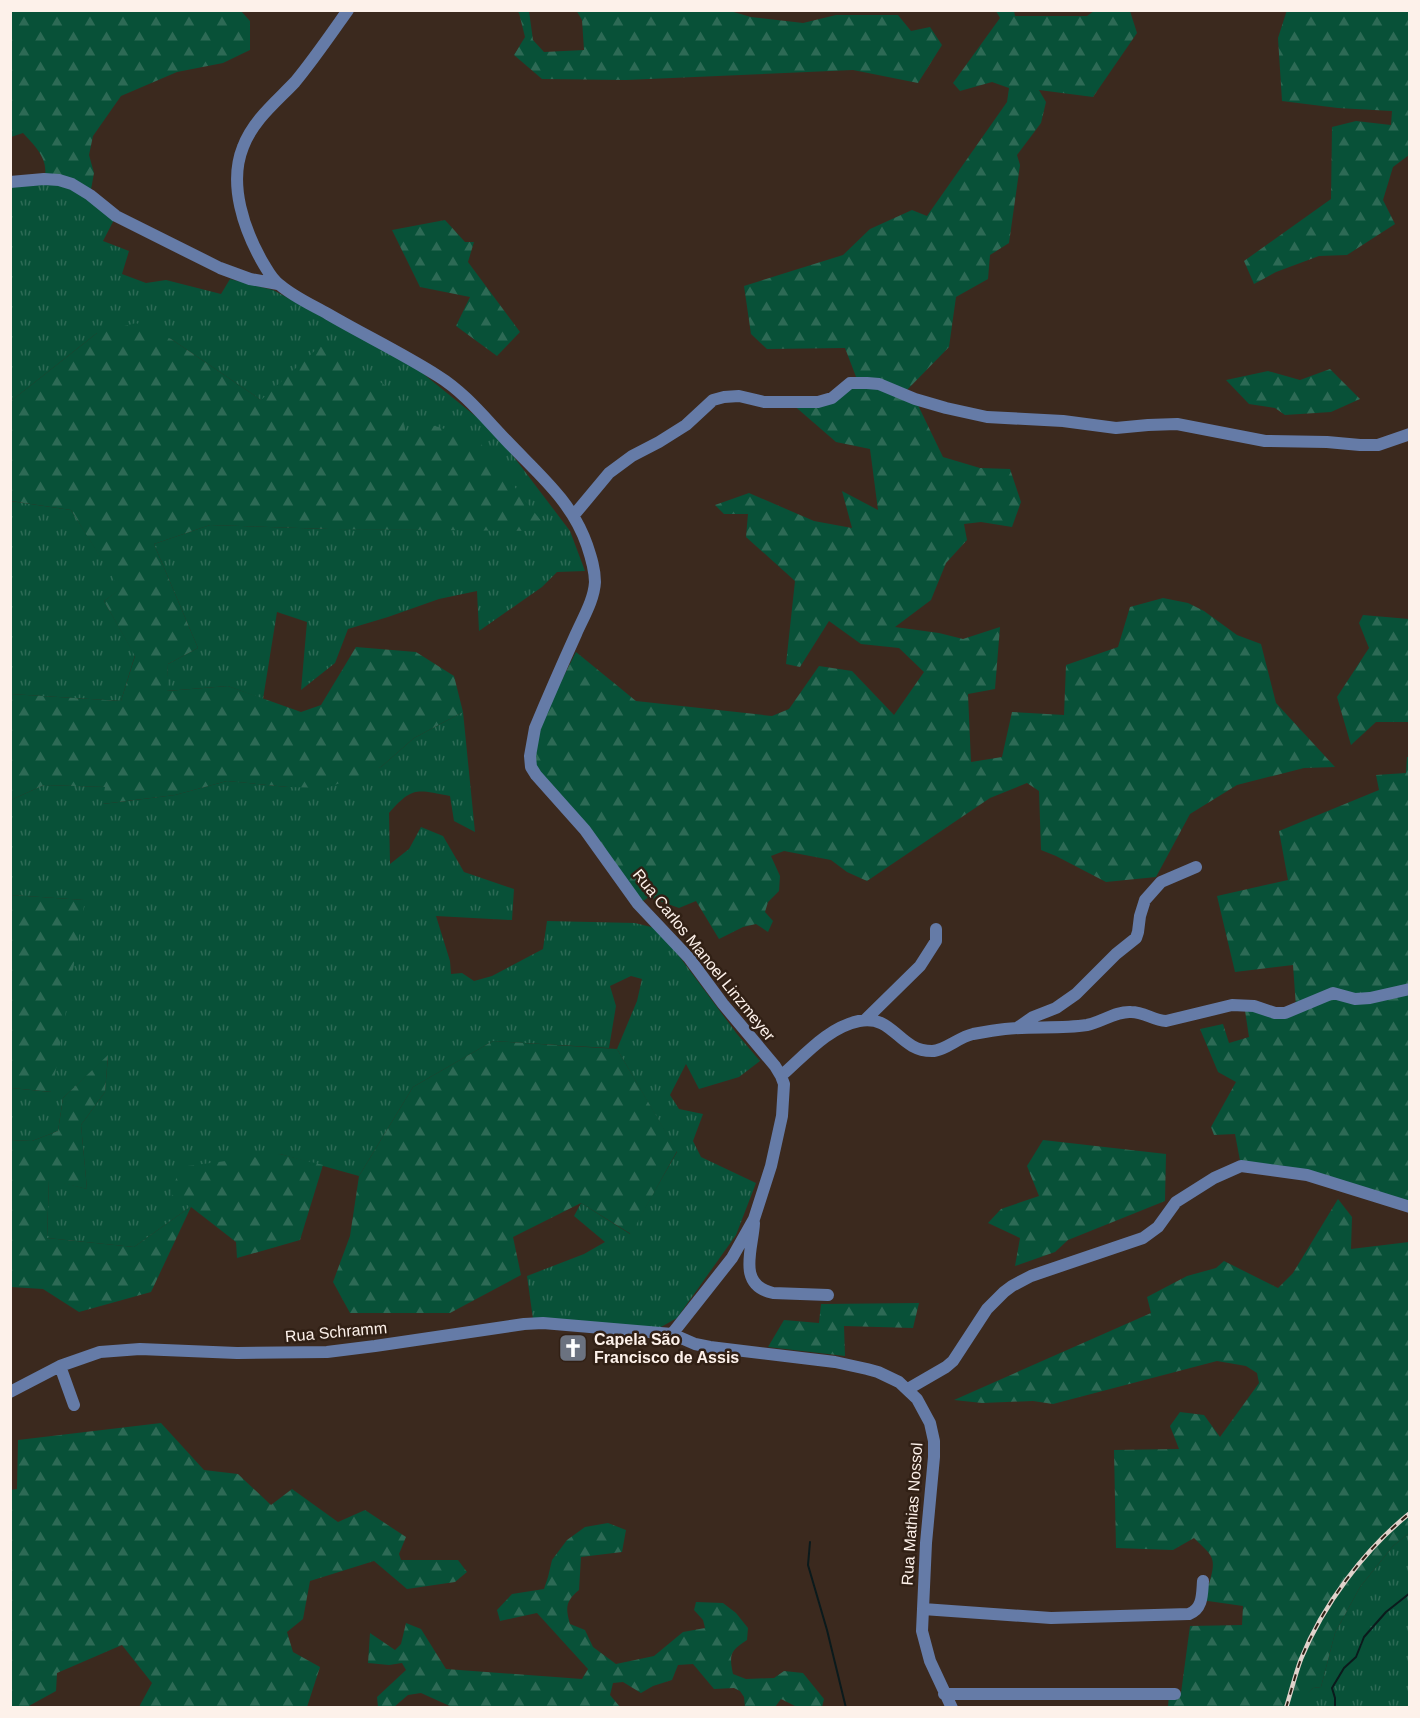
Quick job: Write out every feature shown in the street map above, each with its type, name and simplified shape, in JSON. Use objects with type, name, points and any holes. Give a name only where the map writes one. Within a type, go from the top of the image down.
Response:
[{"type":"street","name":"Rua Carlos Manoel Linzmeyer","points":[[348,10],[296,80],[252,128],[240,155],[237,173],[238,187],[245,221],[257,251],[278,284],[302,300],[404,356],[463,395],[550,483],[574,514],[592,560],[594,588],[535,728],[530,748],[531,767],[585,830],[638,904],[689,958],[781,1076]]},
{"type":"street","points":[[10,182],[44,178],[72,184],[116,216],[220,268],[250,279],[278,284]]},
{"type":"street","points":[[574,514],[609,473],[632,456],[680,430],[713,400],[739,396],[764,402],[818,402],[832,398],[844,387],[858,382],[879,384],[915,399],[996,418],[1063,421],[1116,428],[1177,424],[1266,441],[1327,442],[1360,446],[1378,445],[1410,434]]},
{"type":"street","points":[[1016,1029],[1033,1017],[1056,1008],[1076,994],[1116,954],[1136,938],[1145,900],[1161,882],[1196,867]]},
{"type":"street","points":[[865,1020],[920,966],[936,941],[936,929]]},
{"type":"street","points":[[672,1334],[732,1258],[754,1219],[777,1143],[784,1095],[781,1076],[827,1036],[847,1025],[865,1020],[881,1022],[917,1049],[932,1051],[964,1036],[1016,1029],[1091,1024],[1128,1011],[1137,1012],[1159,1021],[1232,1005],[1254,1006],[1275,1013],[1285,1013],[1333,993],[1355,999],[1410,990]]},
{"type":"street","points":[[908,1389],[958,1356],[987,1309],[1004,1292],[1031,1276],[1143,1238],[1158,1227],[1176,1202],[1214,1178],[1241,1166],[1307,1175],[1410,1207]]},
{"type":"street","points":[[754,1219],[754,1236],[748,1269],[759,1287],[772,1293],[828,1295]]},
{"type":"street","name":"Rua Schramm","points":[[10,1392],[60,1366],[100,1352],[140,1349],[237,1353],[343,1350],[524,1323],[561,1323],[672,1334]]},
{"type":"street","name":"Rua Mathias Nossol","points":[[672,1334],[695,1344],[710,1347],[835,1362],[867,1369],[899,1382],[917,1399],[933,1431],[934,1441],[922,1622],[924,1642],[930,1661],[952,1707]]},
{"type":"street","points":[[60,1366],[74,1405]]},
{"type":"street","points":[[923,1609],[1051,1618],[1189,1614],[1195,1612],[1199,1607],[1203,1581]]},
{"type":"street","points":[[945,1694],[1175,1694]]},
{"type":"green space","points":[[516,10],[529,11],[533,40],[544,52],[584,50],[582,20],[576,10],[730,11],[751,17],[803,23],[836,15],[898,15],[911,31],[930,27],[942,45],[918,83],[853,70],[626,80],[542,79],[514,55],[525,37],[519,13]]},
{"type":"green space","points":[[1287,10],[1409,11],[1409,155],[1393,167],[1383,200],[1395,224],[1347,255],[1319,256],[1276,272],[1254,284],[1244,261],[1331,199],[1332,127],[1356,121],[1391,125],[1392,111],[1338,108],[1282,101],[1278,38]]},
{"type":"green space","points":[[10,11],[241,11],[250,21],[250,50],[223,63],[177,72],[121,96],[93,136],[89,155],[94,173],[90,195],[44,179],[45,166],[36,148],[23,133],[11,137]]},
{"type":"green space","points":[[996,11],[1014,11],[1015,16],[1087,16],[1094,11],[1130,11],[1137,33],[1093,97],[1039,90],[1046,102],[1041,123],[1017,155],[1020,165],[1009,243],[990,255],[988,279],[956,297],[949,347],[903,394],[915,399],[943,457],[980,468],[1010,469],[1021,502],[1012,527],[981,522],[964,524],[967,540],[946,563],[931,600],[895,627],[963,639],[1000,627],[995,689],[968,694],[971,762],[1002,757],[1012,712],[1064,715],[1066,665],[1118,647],[1130,607],[1163,598],[1188,603],[1204,611],[1237,635],[1261,644],[1276,703],[1335,767],[1304,768],[1237,785],[1190,814],[1156,877],[1106,882],[1041,850],[1039,791],[1027,783],[990,798],[867,881],[847,872],[831,860],[784,851],[771,856],[780,876],[779,891],[768,902],[765,912],[773,921],[768,932],[756,924],[743,927],[719,939],[696,901],[679,908],[649,897],[640,903],[538,774],[533,749],[549,705],[576,652],[636,701],[772,716],[789,709],[819,666],[852,671],[894,715],[924,672],[899,648],[861,644],[829,621],[800,667],[786,664],[795,581],[746,537],[748,514],[724,514],[715,505],[749,493],[814,521],[852,528],[842,491],[878,510],[870,449],[836,442],[791,403],[818,402],[858,382],[845,348],[767,349],[751,334],[744,286],[843,255],[870,229],[912,210],[927,216],[1007,102],[1009,88],[992,82],[960,91],[953,83],[1000,18]]},
{"type":"green space","points":[[59,180],[116,216],[103,241],[129,251],[122,274],[146,283],[166,280],[221,294],[230,279],[273,290],[410,363],[495,432],[570,531],[585,571],[557,572],[542,587],[479,631],[477,591],[439,599],[348,629],[335,663],[301,690],[307,622],[277,612],[263,699],[228,686],[166,691],[168,664],[198,648],[154,544],[210,525],[329,529],[548,530],[408,442],[261,400],[171,339],[97,333],[11,401],[11,182]]},
{"type":"green space","points":[[445,220],[465,242],[474,242],[468,262],[520,332],[497,356],[456,326],[470,297],[420,287],[392,230]]},
{"type":"green space","points":[[136,323],[171,339],[261,400],[320,346],[396,392],[408,441],[422,422],[477,439],[549,531],[329,529],[210,525],[154,544],[198,648],[168,664],[167,691],[228,686],[301,712],[321,705],[356,647],[416,652],[454,676],[463,712],[414,738],[381,767],[327,788],[227,781],[175,795],[102,804],[105,787],[44,785],[11,800],[11,694],[121,701],[135,656],[104,601],[120,589],[71,510],[11,501],[11,401],[97,333]]},
{"type":"green space","points":[[1330,369],[1360,399],[1331,412],[1285,415],[1275,408],[1249,404],[1226,380],[1268,371],[1300,380]]},
{"type":"green space","points":[[10,501],[71,510],[121,589],[104,601],[135,655],[121,701],[11,694]]},
{"type":"green space","points":[[1363,615],[1409,619],[1409,722],[1376,722],[1351,745],[1337,697],[1369,648],[1359,623]]},
{"type":"green space","points":[[463,712],[475,832],[454,821],[450,796],[416,792],[404,798],[389,813],[390,864],[409,849],[421,827],[443,836],[464,872],[514,889],[512,920],[436,916],[450,961],[451,974],[462,973],[474,981],[492,976],[543,949],[547,921],[635,923],[659,929],[737,1034],[760,1061],[739,1077],[699,1089],[686,1064],[670,1095],[679,1109],[703,1114],[693,1141],[701,1157],[756,1183],[736,1235],[677,1318],[661,1327],[533,1319],[527,1276],[584,1254],[605,1242],[574,1216],[581,1203],[630,1234],[677,1152],[617,1049],[637,1001],[642,979],[631,976],[610,986],[616,1006],[609,1048],[493,1041],[413,1087],[359,1176],[280,1154],[190,1207],[134,1247],[47,1238],[49,1179],[87,1189],[81,1125],[105,1092],[108,1056],[63,1098],[58,1131],[32,1141],[11,1140],[11,1088],[51,1092],[84,900],[11,895],[11,800],[44,785],[106,787],[103,804],[175,795],[227,781],[288,787],[381,767],[414,738]]},
{"type":"green space","points":[[1407,757],[1409,757],[1409,1207],[1307,1175],[1241,1166],[1235,1134],[1214,1135],[1211,1127],[1236,1082],[1218,1072],[1200,1029],[1223,1024],[1229,1043],[1249,1037],[1244,1004],[1275,1013],[1296,1007],[1293,965],[1235,972],[1217,896],[1288,880],[1279,831],[1379,790],[1376,775],[1406,773]]},
{"type":"green space","points":[[11,895],[85,900],[52,1092],[11,1088]]},
{"type":"green space","points":[[493,1041],[617,1049],[677,1151],[631,1234],[581,1203],[513,1237],[521,1275],[450,1313],[350,1313],[333,1282],[350,1236],[359,1176],[413,1087]]},
{"type":"green space","points":[[108,1055],[105,1092],[81,1125],[87,1189],[49,1180],[47,1238],[134,1247],[190,1207],[171,1194],[180,1167],[280,1154],[323,1165],[300,1240],[237,1258],[236,1242],[191,1207],[151,1292],[79,1312],[43,1289],[11,1287],[11,1140],[32,1141],[58,1131],[63,1098]]},
{"type":"green space","points":[[1043,1140],[1166,1154],[1165,1201],[1068,1240],[1055,1252],[1015,1266],[1020,1238],[988,1223],[1001,1209],[1039,1196],[1027,1166]]},
{"type":"green space","points":[[1338,1199],[1352,1217],[1351,1249],[1409,1242],[1409,1533],[1393,1546],[1360,1587],[1335,1633],[1321,1687],[1313,1688],[1305,1697],[1305,1707],[1168,1707],[1169,1694],[1181,1693],[1190,1626],[1242,1625],[1243,1606],[1201,1600],[1203,1583],[1209,1584],[1213,1562],[1209,1554],[1194,1538],[1173,1550],[1116,1548],[1114,1450],[1179,1449],[1170,1426],[1180,1412],[1204,1415],[1220,1437],[1259,1383],[1257,1373],[1246,1366],[1217,1361],[1053,1404],[1033,1401],[982,1403],[954,1400],[1151,1313],[1147,1297],[1187,1276],[1216,1268],[1224,1261],[1278,1288],[1293,1273]]},
{"type":"green space","points":[[919,1303],[913,1328],[844,1326],[845,1356],[768,1347],[784,1320],[819,1323],[821,1304]]},
{"type":"green space","points":[[161,1423],[204,1470],[238,1474],[271,1505],[292,1489],[338,1522],[365,1510],[406,1537],[399,1554],[401,1560],[458,1560],[467,1572],[455,1582],[407,1589],[374,1561],[310,1581],[303,1619],[287,1632],[293,1652],[320,1667],[307,1707],[139,1707],[152,1683],[122,1645],[57,1673],[56,1691],[27,1707],[11,1707],[10,1490],[17,1489],[18,1440]]},
{"type":"green space","points":[[608,1523],[626,1530],[622,1552],[581,1557],[579,1590],[569,1601],[567,1609],[570,1624],[585,1630],[593,1647],[616,1664],[654,1656],[683,1632],[705,1628],[703,1620],[694,1610],[696,1602],[723,1603],[736,1613],[748,1628],[747,1640],[734,1650],[731,1657],[733,1674],[746,1679],[774,1678],[784,1671],[803,1673],[824,1699],[822,1707],[797,1707],[781,1699],[775,1707],[745,1707],[744,1697],[740,1691],[734,1688],[714,1689],[693,1664],[678,1665],[672,1680],[653,1686],[641,1693],[623,1682],[613,1683],[610,1695],[620,1707],[452,1707],[421,1693],[408,1695],[394,1707],[378,1707],[377,1697],[406,1670],[402,1663],[389,1665],[368,1663],[370,1633],[395,1650],[401,1644],[406,1623],[421,1629],[446,1669],[582,1679],[588,1669],[537,1613],[500,1621],[497,1610],[512,1594],[544,1589],[552,1560],[567,1540],[585,1527]]},
{"type":"green space","points":[[1409,1533],[1409,1707],[1305,1707],[1304,1697],[1313,1688],[1321,1687],[1335,1633],[1360,1587],[1393,1546]]},
{"type":"waterway","points":[[810,1542],[808,1565],[846,1708]]},
{"type":"waterway","points":[[1335,1708],[1332,1688],[1344,1668],[1356,1657],[1364,1637],[1386,1612],[1410,1593]]},
{"type":"railway","points":[[1286,1708],[1301,1659],[1333,1599],[1361,1561],[1410,1513]]},
{"type":"place","name":"Capela São Francisco de Assis","points":[[573,1348]]}]
